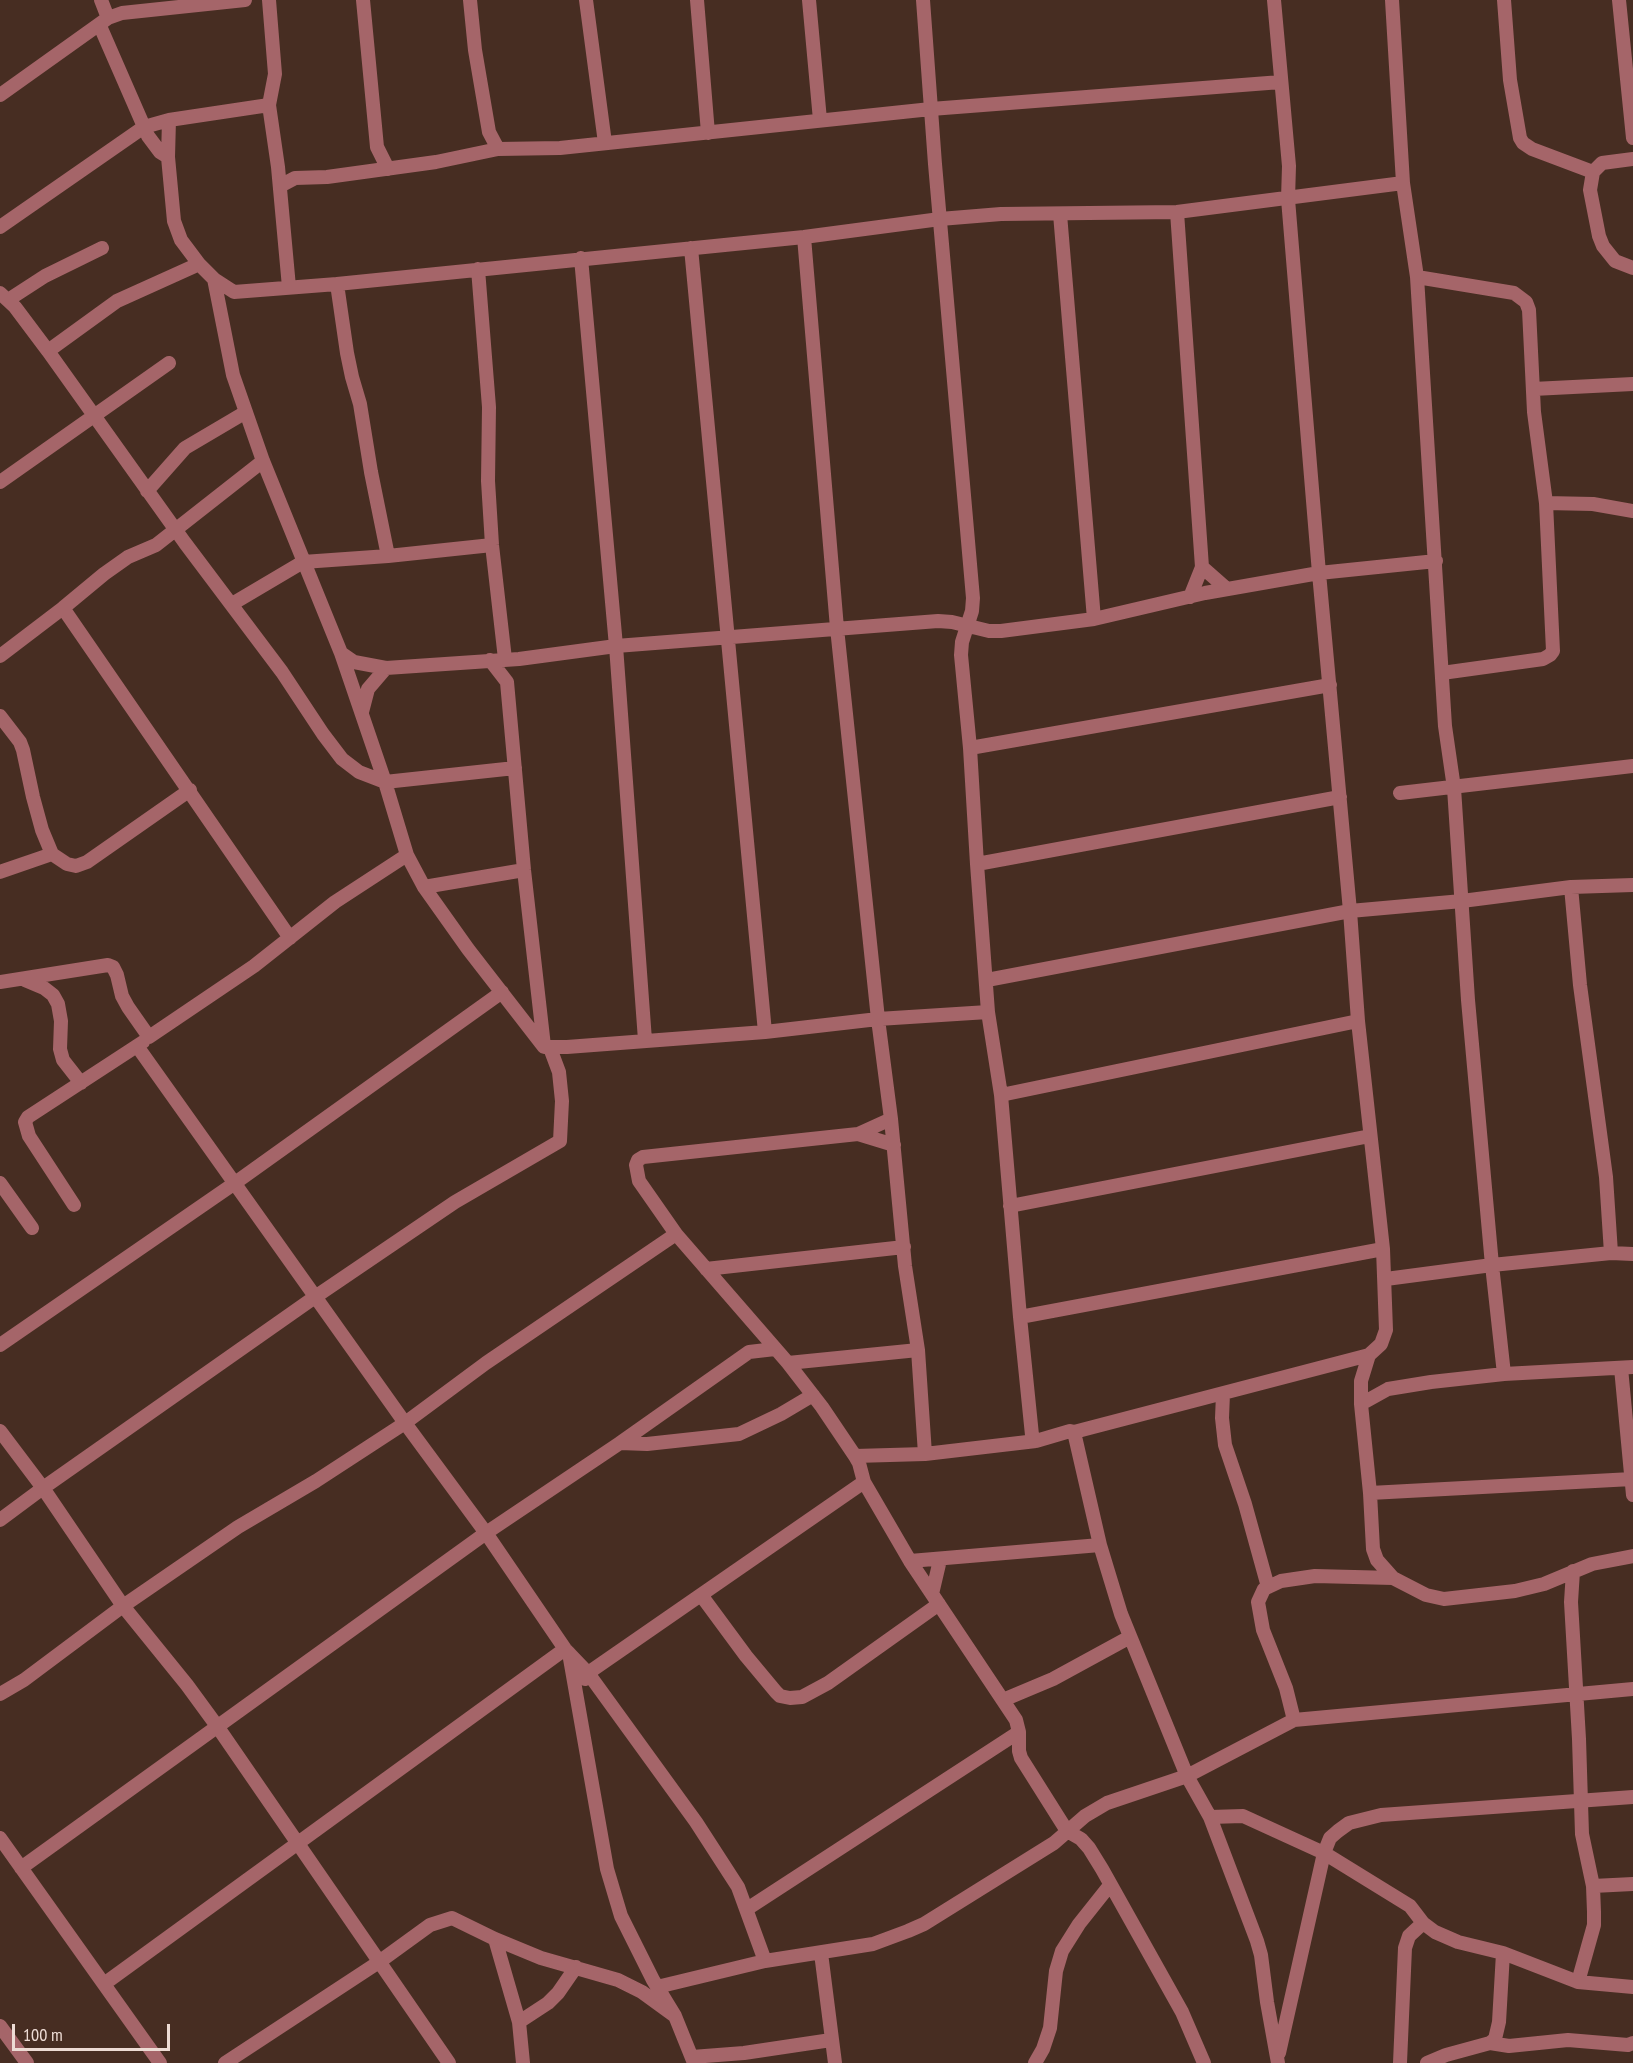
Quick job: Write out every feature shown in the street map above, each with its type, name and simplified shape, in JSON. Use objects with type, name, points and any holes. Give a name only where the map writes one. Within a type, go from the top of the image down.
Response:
[{"type":"street","points":[[101,0],[104,22],[144,127],[160,152],[168,158]]},
{"type":"street","points":[[0,94],[104,22],[122,13],[245,0]]},
{"type":"street","points":[[269,0],[275,59],[275,74],[269,105],[278,167],[289,287]]},
{"type":"street","points":[[363,0],[377,147],[387,169]]},
{"type":"street","points":[[470,0],[475,50],[489,132],[498,149]]},
{"type":"street","points":[[586,0],[605,143]]},
{"type":"street","points":[[697,0],[708,133]]},
{"type":"street","points":[[809,0],[820,120]]},
{"type":"street","points":[[923,0],[974,598],[962,642],[961,655],[970,748],[988,1012],[1001,1095],[1020,1317],[1032,1435],[1036,1441]]},
{"type":"street","points":[[855,1456],[925,1454],[1036,1441],[1070,1431],[1074,1432],[1369,1355],[1381,1344],[1386,1330],[1386,1279],[1358,1021],[1288,199],[1289,166],[1274,0]]},
{"type":"street","points":[[1392,0],[1403,183],[1417,277],[1445,726],[1454,788],[1468,1000],[1504,1374]]},
{"type":"street","points":[[1504,0],[1510,80],[1520,138],[1532,149],[1593,172]]},
{"type":"street","points":[[1619,0],[1633,138]]},
{"type":"street","points":[[280,186],[295,178],[327,177],[387,169],[498,149],[560,148],[931,109],[1281,82]]},
{"type":"street","points":[[0,227],[144,127],[169,120],[269,105]]},
{"type":"street","points":[[169,120],[168,158],[174,221],[189,252],[199,264],[214,279],[234,292],[337,284],[804,237],[940,219],[1002,214],[1177,212],[1403,183]]},
{"type":"street","points":[[482,153],[489,132]]},
{"type":"street","points":[[370,170],[377,147]]},
{"type":"street","points":[[1633,159],[1602,163],[1593,172],[1590,190],[1599,236],[1608,255],[1615,261],[1633,268]]},
{"type":"street","points":[[278,167],[295,178]]},
{"type":"street","points":[[1177,212],[1202,567],[1190,597]]},
{"type":"street","points":[[1060,214],[1094,620]]},
{"type":"street","points":[[804,237],[837,628],[878,1019],[894,1145],[903,1247],[918,1350],[925,1454]]},
{"type":"street","points":[[102,248],[45,276],[6,302],[48,351],[147,491],[282,672],[342,759],[359,772],[386,782],[515,768]]},
{"type":"street","points":[[691,248],[765,1032]]},
{"type":"street","points":[[581,258],[616,646],[645,1040]]},
{"type":"street","points":[[48,351],[117,301],[199,264]]},
{"type":"street","points":[[478,269],[489,407],[488,481],[492,544],[512,659],[507,682],[524,870],[547,1048]]},
{"type":"street","points":[[1417,277],[1501,290],[1522,297],[1529,310],[1533,389],[1546,503],[1553,651],[1550,656],[1543,659],[1442,673]]},
{"type":"street","points":[[0,1520],[315,1296],[454,1202],[560,1141],[562,1101],[559,1072],[547,1048],[424,887],[407,855],[386,782],[341,653],[263,461],[246,412],[234,375],[214,279]]},
{"type":"street","points":[[337,284],[352,377],[360,404],[388,556]]},
{"type":"street","points":[[220,308],[234,292]]},
{"type":"street","points":[[0,482],[170,363]]},
{"type":"street","points":[[1533,389],[1633,384]]},
{"type":"street","points":[[147,491],[185,448],[246,412]]},
{"type":"street","points":[[0,656],[104,574],[128,557],[156,545],[263,461]]},
{"type":"street","points":[[1546,503],[1593,504],[1633,511]]},
{"type":"street","points":[[232,604],[303,562],[388,556],[492,544]]},
{"type":"street","points":[[341,653],[354,662],[386,668],[512,659],[616,646],[727,636],[938,621],[1001,631],[1094,620],[1227,589],[1319,573],[1436,561]]},
{"type":"street","points":[[1202,567],[1227,589]]},
{"type":"street","points":[[63,608],[290,938]]},
{"type":"street","points":[[490,660],[507,682]]},
{"type":"street","points":[[362,713],[369,689],[386,668]]},
{"type":"street","points":[[970,748],[1330,685]]},
{"type":"street","points":[[0,716],[20,742],[42,830],[52,854],[68,864],[75,866],[87,862],[190,790]]},
{"type":"street","points":[[1400,793],[1633,766]]},
{"type":"street","points":[[977,864],[1340,797]]},
{"type":"street","points":[[0,872],[52,854]]},
{"type":"street","points":[[74,1205],[29,1136],[25,1122],[28,1117],[254,966],[335,902],[407,855]]},
{"type":"street","points":[[424,887],[524,870]]},
{"type":"street","points":[[987,980],[1350,911],[1462,901],[1571,887],[1633,885]]},
{"type":"street","points":[[1571,887],[1580,985],[1606,1177],[1611,1254]]},
{"type":"street","points":[[0,982],[25,980],[57,972],[108,965],[117,975],[122,996],[149,1037]]},
{"type":"street","points":[[25,980],[44,988],[53,995],[58,1004],[61,1022],[60,1049],[63,1060],[81,1083]]},
{"type":"street","points":[[0,1345],[235,1184],[502,992]]},
{"type":"street","points":[[547,1048],[765,1032],[878,1019],[988,1012]]},
{"type":"street","points":[[1001,1095],[1358,1021]]},
{"type":"street","points":[[137,1046],[486,1533],[567,1651],[588,1672],[696,1822],[738,1887],[765,1961]]},
{"type":"street","points":[[891,1119],[858,1134],[655,1156],[638,1160],[636,1165],[639,1181],[676,1234],[788,1363],[855,1456],[864,1482],[910,1561],[1017,1724],[1021,1758],[1067,1831],[1081,1839],[1102,1869],[1182,2012],[1204,2063]]},
{"type":"street","points":[[858,1134],[894,1145]]},
{"type":"street","points":[[1010,1206],[1370,1136]]},
{"type":"street","points":[[0,1183],[32,1228]]},
{"type":"street","points":[[0,1694],[24,1680],[123,1606],[238,1527],[316,1481],[405,1423],[486,1363],[676,1234]]},
{"type":"street","points":[[706,1269],[903,1247]]},
{"type":"street","points":[[1020,1317],[1383,1249]]},
{"type":"street","points":[[1386,1279],[1492,1265],[1633,1254]]},
{"type":"street","points":[[749,1353],[756,1327]]},
{"type":"street","points":[[21,1868],[486,1533],[749,1353],[775,1349]]},
{"type":"street","points":[[788,1363],[918,1350]]},
{"type":"street","points":[[1369,1355],[1361,1381],[1361,1404],[1373,1549],[1377,1560],[1393,1578],[1426,1595],[1444,1599],[1515,1591],[1544,1584],[1592,1564],[1633,1556]]},
{"type":"street","points":[[1361,1404],[1381,1392],[1396,1387],[1504,1374],[1627,1368],[1633,1495]]},
{"type":"street","points":[[1223,1394],[1222,1418],[1226,1445],[1268,1587]]},
{"type":"street","points":[[620,1443],[647,1444],[739,1434],[782,1414],[813,1395]]},
{"type":"street","points":[[0,1431],[43,1488],[123,1606],[217,1726],[449,2063]]},
{"type":"street","points":[[1074,1432],[1100,1545],[1130,1637],[1187,1776],[1210,1817],[1261,1955],[1278,2062]]},
{"type":"street","points":[[1370,1493],[1632,1479]]},
{"type":"street","points":[[578,1698],[588,1672],[864,1482]]},
{"type":"street","points":[[910,1561],[1100,1545]]},
{"type":"street","points":[[701,1595],[776,1692],[790,1698],[802,1697],[828,1683],[935,1599],[940,1560]]},
{"type":"street","points":[[1573,1571],[1571,1602],[1582,1834],[1593,1886],[1594,1925],[1578,1982]]},
{"type":"street","points":[[1294,1720],[1286,1688],[1263,1630],[1258,1602],[1264,1589],[1281,1581],[1315,1576],[1393,1578]]},
{"type":"street","points":[[1003,1700],[1053,1679],[1130,1637]]},
{"type":"street","points":[[567,1651],[578,1698],[607,1869],[621,1916],[656,1985],[675,2016],[693,2060],[831,2040]]},
{"type":"street","points":[[104,1984],[567,1651]]},
{"type":"street","points":[[642,1992],[656,1985],[765,1961],[873,1944],[924,1924],[1054,1843],[1085,1816],[1107,1803],[1187,1776],[1294,1720],[1633,1689]]},
{"type":"street","points":[[747,1909],[1019,1732]]},
{"type":"street","points":[[1278,2062],[1324,1853],[1330,1839],[1349,1823],[1381,1815],[1633,1797]]},
{"type":"street","points":[[1210,1817],[1243,1816],[1324,1853],[1410,1906],[1423,1923],[1435,1932],[1458,1942],[1503,1953],[1578,1982],[1633,1988]]},
{"type":"street","points":[[0,1838],[160,2063]]},
{"type":"street","points":[[1593,1886],[1633,1884]]},
{"type":"street","points":[[1035,2063],[1050,2028],[1056,1971],[1062,1951],[1078,1924],[1110,1885]]},
{"type":"street","points":[[225,2063],[379,1962],[430,1925],[452,1918],[495,1939],[552,1961],[618,1980],[642,1992],[675,2016]]},
{"type":"street","points":[[1400,2063],[1405,1948],[1409,1936],[1423,1923]]},
{"type":"street","points":[[495,1939],[519,2022],[523,2063]]},
{"type":"street","points":[[821,1953],[835,2063]]},
{"type":"street","points":[[1490,2043],[1497,2033],[1499,2022],[1503,1953]]},
{"type":"street","points":[[519,2022],[548,2003],[576,1967]]},
{"type":"street","points":[[0,2026],[27,2063]]},
{"type":"street","points":[[1427,2063],[1457,2051],[1490,2043],[1509,2046],[1568,2040],[1628,2045],[1633,2043]]}]
